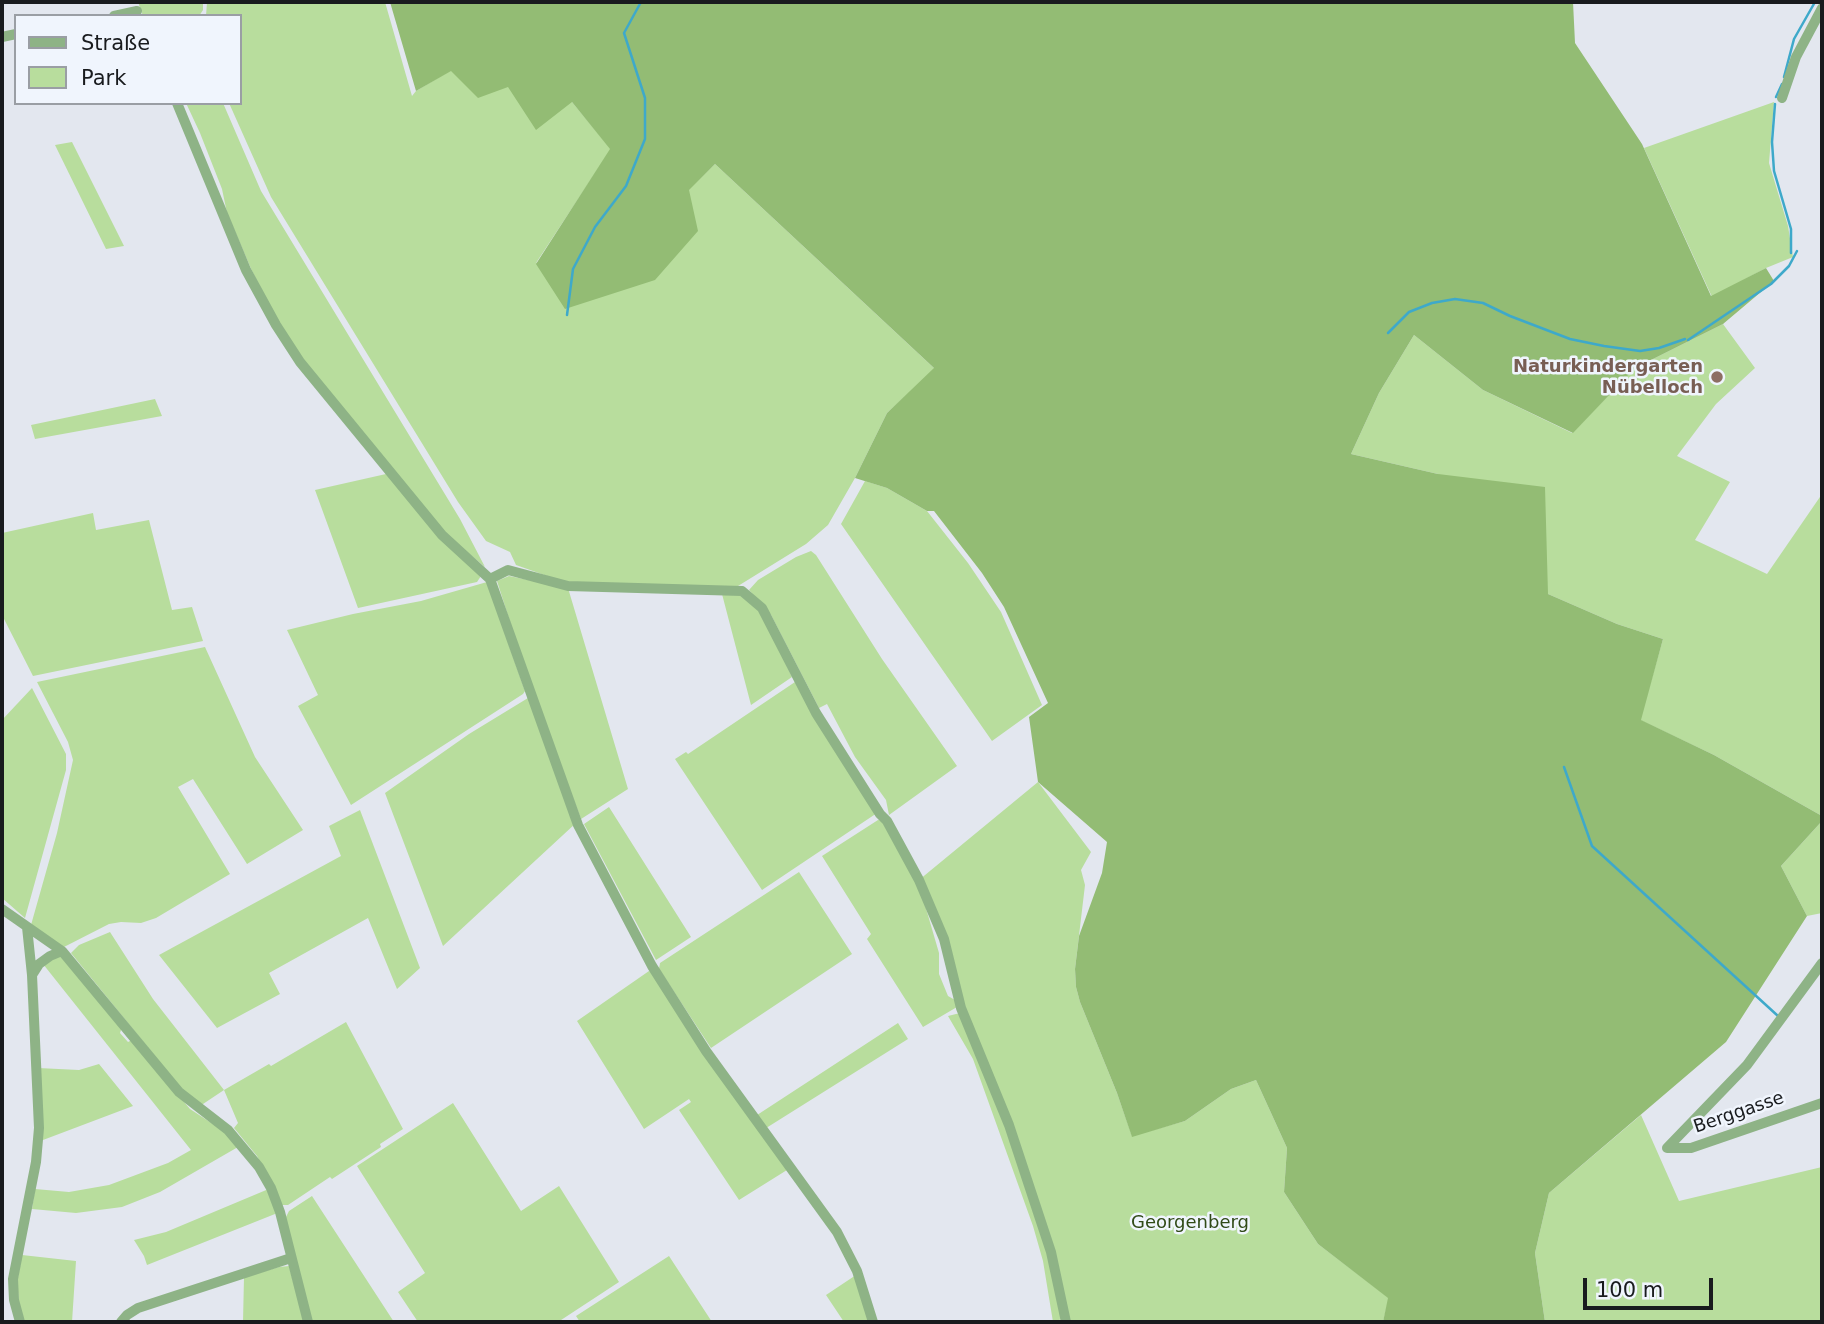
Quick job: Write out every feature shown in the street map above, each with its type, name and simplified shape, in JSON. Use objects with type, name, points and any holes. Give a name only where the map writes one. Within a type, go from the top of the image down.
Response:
[{"type":"street","points":[[1782,98],[1796,57],[1822,8]]},
{"type":"street","points":[[178,105],[246,270],[300,362],[442,536],[490,579],[578,825],[659,976],[706,1051],[837,1232],[857,1271],[873,1322]]},
{"type":"street","points":[[490,579],[508,570],[568,586],[742,592],[762,608],[816,713],[887,821],[919,880],[944,939],[961,1008],[1009,1125],[1051,1252],[1066,1322]]},
{"type":"street","points":[[2,909],[62,951],[179,1091],[228,1130],[259,1167],[280,1212],[308,1322]]},
{"type":"street","points":[[20,1322],[14,1300],[13,1279],[39,1128],[32,975],[27,927]]},
{"type":"street","points":[[32,975],[39,964],[62,951]]},
{"type":"street","name":"Berggasse","points":[[1822,963],[1747,1065],[1667,1148],[1691,1148],[1822,1103]]},
{"type":"street","points":[[121,1322],[138,1308],[291,1258]]},
{"type":"green space","points":[[138,2],[203,2],[200,14],[142,14]]},
{"type":"green space","points":[[207,2],[385,2],[412,96],[451,70],[572,102],[611,149],[536,263],[689,189],[715,164],[935,369],[887,413],[828,525],[806,544],[738,586],[725,588],[567,583],[516,565],[510,552],[486,541],[458,502],[271,197],[230,105],[242,105],[242,14],[206,14]]},
{"type":"green space","points":[[390,2],[1573,2],[1575,43],[1642,144],[1711,296],[1766,268],[1774,281],[1723,324],[1635,368],[1573,433],[1483,390],[1414,335],[1379,393],[1351,454],[1438,474],[1545,487],[1548,594],[1617,624],[1663,639],[1641,720],[1714,755],[1822,816],[1822,821],[1781,866],[1807,916],[1726,1042],[1549,1193],[1535,1253],[1545,1322],[1383,1322],[1388,1298],[1318,1244],[1284,1192],[1287,1148],[1256,1080],[1231,1089],[1185,1121],[1132,1137],[1076,987],[1079,936],[1102,873],[1107,842],[1038,782],[1029,717],[1048,703],[1004,607],[982,573],[934,511],[927,511],[887,488],[855,478],[887,413],[934,368],[715,164],[689,190],[698,231],[655,280],[565,309],[536,264],[610,149],[572,102],[536,130],[508,87],[478,98],[451,71],[416,91]]},
{"type":"green space","points":[[1774,102],[1769,163],[1788,226],[1793,257],[1712,297],[1644,148]]},
{"type":"green space","points":[[187,105],[224,105],[261,191],[460,519],[485,567],[443,532],[305,363],[278,321],[252,271],[227,213],[222,189]]},
{"type":"green space","points":[[72,142],[124,246],[106,249],[55,145]]},
{"type":"green space","points":[[1723,324],[1755,368],[1716,404],[1677,456],[1730,482],[1695,540],[1767,574],[1822,494],[1822,816],[1714,755],[1640,720],[1663,639],[1617,624],[1548,594],[1438,474],[1351,454],[1379,393],[1414,335],[1483,390],[1572,433],[1635,368]]},
{"type":"green space","points":[[155,399],[162,416],[35,439],[31,425]]},
{"type":"green space","points":[[386,474],[481,576],[477,582],[358,608],[315,490]]},
{"type":"green space","points":[[865,481],[887,488],[927,511],[968,563],[1001,612],[1042,705],[992,741],[841,524]]},
{"type":"green space","points":[[93,513],[96,530],[149,520],[172,610],[192,607],[203,641],[33,676],[2,615],[2,533]]},
{"type":"green space","points":[[811,551],[957,766],[889,815],[886,800],[855,757],[827,704],[819,708],[771,615],[749,590],[758,580]]},
{"type":"green space","points":[[509,576],[568,588],[628,789],[581,819],[532,691],[497,581]]},
{"type":"green space","points":[[487,582],[525,691],[351,805],[298,706],[318,695],[287,630],[421,601]]},
{"type":"green space","points":[[722,594],[740,594],[761,611],[792,677],[751,705]]},
{"type":"green space","points":[[205,647],[255,757],[303,830],[247,864],[193,779],[178,787],[230,874],[156,918],[141,923],[109,924],[62,948],[31,925],[57,833],[73,760],[68,742],[37,682]]},
{"type":"green space","points":[[795,682],[877,813],[762,890],[675,759],[686,752],[688,754]]},
{"type":"green space","points":[[32,688],[66,754],[66,770],[25,918],[2,898],[2,720]]},
{"type":"green space","points":[[528,698],[576,823],[443,946],[385,793],[469,734]]},
{"type":"green space","name":"Georgenberg","points":[[1038,782],[1091,852],[1081,870],[1085,885],[1075,969],[1076,987],[1132,1136],[1185,1121],[1231,1089],[1256,1080],[1287,1148],[1284,1192],[1318,1244],[1389,1298],[1383,1322],[1066,1322],[1051,1252],[919,880]]},
{"type":"green space","points":[[609,807],[691,937],[656,960],[584,824]]},
{"type":"green space","points":[[360,810],[420,968],[397,989],[368,918],[269,973],[280,994],[217,1028],[159,955],[341,856],[329,826]]},
{"type":"green space","points":[[878,820],[885,821],[918,881],[939,953],[939,974],[948,996],[955,1000],[957,1007],[923,1027],[867,939],[871,934],[822,856]]},
{"type":"green space","points":[[1822,821],[1822,913],[1807,916],[1781,866]]},
{"type":"green space","points":[[799,872],[852,954],[711,1048],[659,969],[660,963]]},
{"type":"green space","points":[[110,932],[153,999],[224,1090],[197,1108],[71,953],[79,945]]},
{"type":"green space","points":[[61,955],[122,1027],[120,1033],[128,1042],[132,1040],[190,1109],[222,1130],[238,1147],[160,1192],[122,1207],[76,1213],[32,1209],[35,1189],[69,1192],[109,1185],[168,1163],[191,1150],[43,964]]},
{"type":"green space","points":[[649,971],[653,972],[787,1170],[739,1200],[679,1110],[691,1102],[689,1099],[644,1129],[577,1021]]},
{"type":"green space","points":[[960,1013],[1007,1127],[1050,1260],[1062,1319],[1053,1322],[1043,1261],[1033,1226],[973,1059],[948,1016]]},
{"type":"green space","points":[[346,1022],[403,1129],[332,1179],[330,1177],[288,1205],[282,1205],[257,1156],[234,1128],[238,1123],[224,1090]]},
{"type":"green space","points":[[898,1023],[908,1039],[763,1130],[754,1117]]},
{"type":"green space","points":[[99,1064],[133,1106],[43,1140],[38,1068],[79,1070]]},
{"type":"green space","points":[[453,1103],[521,1211],[559,1186],[619,1282],[558,1322],[418,1322],[398,1292],[425,1273],[357,1166]]},
{"type":"green space","points":[[1641,1115],[1679,1201],[1822,1167],[1822,1322],[1545,1322],[1535,1253],[1549,1193]]},
{"type":"green space","points":[[271,1188],[280,1212],[147,1265],[134,1240],[166,1232]]},
{"type":"green space","points":[[312,1196],[394,1322],[312,1322],[285,1219],[289,1211]]},
{"type":"green space","points":[[22,1255],[76,1261],[72,1322],[24,1322],[17,1283]]},
{"type":"green space","points":[[669,1256],[712,1322],[580,1322],[576,1316]]},
{"type":"green space","points":[[289,1266],[304,1322],[243,1322],[244,1277]]},
{"type":"green space","points":[[856,1275],[869,1322],[844,1322],[826,1295]]},
{"type":"waterway","points":[[567,315],[573,269],[595,227],[626,186],[645,139],[645,98],[624,33],[641,2]]},
{"type":"waterway","points":[[1784,77],[1794,39],[1815,2]]},
{"type":"waterway","points":[[1776,97],[1782,84]]},
{"type":"waterway","points":[[1775,104],[1772,142],[1774,171],[1791,229],[1791,253]]},
{"type":"waterway","points":[[1688,340],[1771,284],[1789,266],[1797,251]]},
{"type":"waterway","points":[[1388,333],[1409,312],[1432,303],[1455,299],[1483,303],[1570,339],[1604,346],[1640,351],[1685,339]]},
{"type":"waterway","points":[[1564,767],[1592,846],[1778,1016]]},
{"type":"place","name":"Naturkindergarten Nübelloch","points":[[1717,377]]}]
